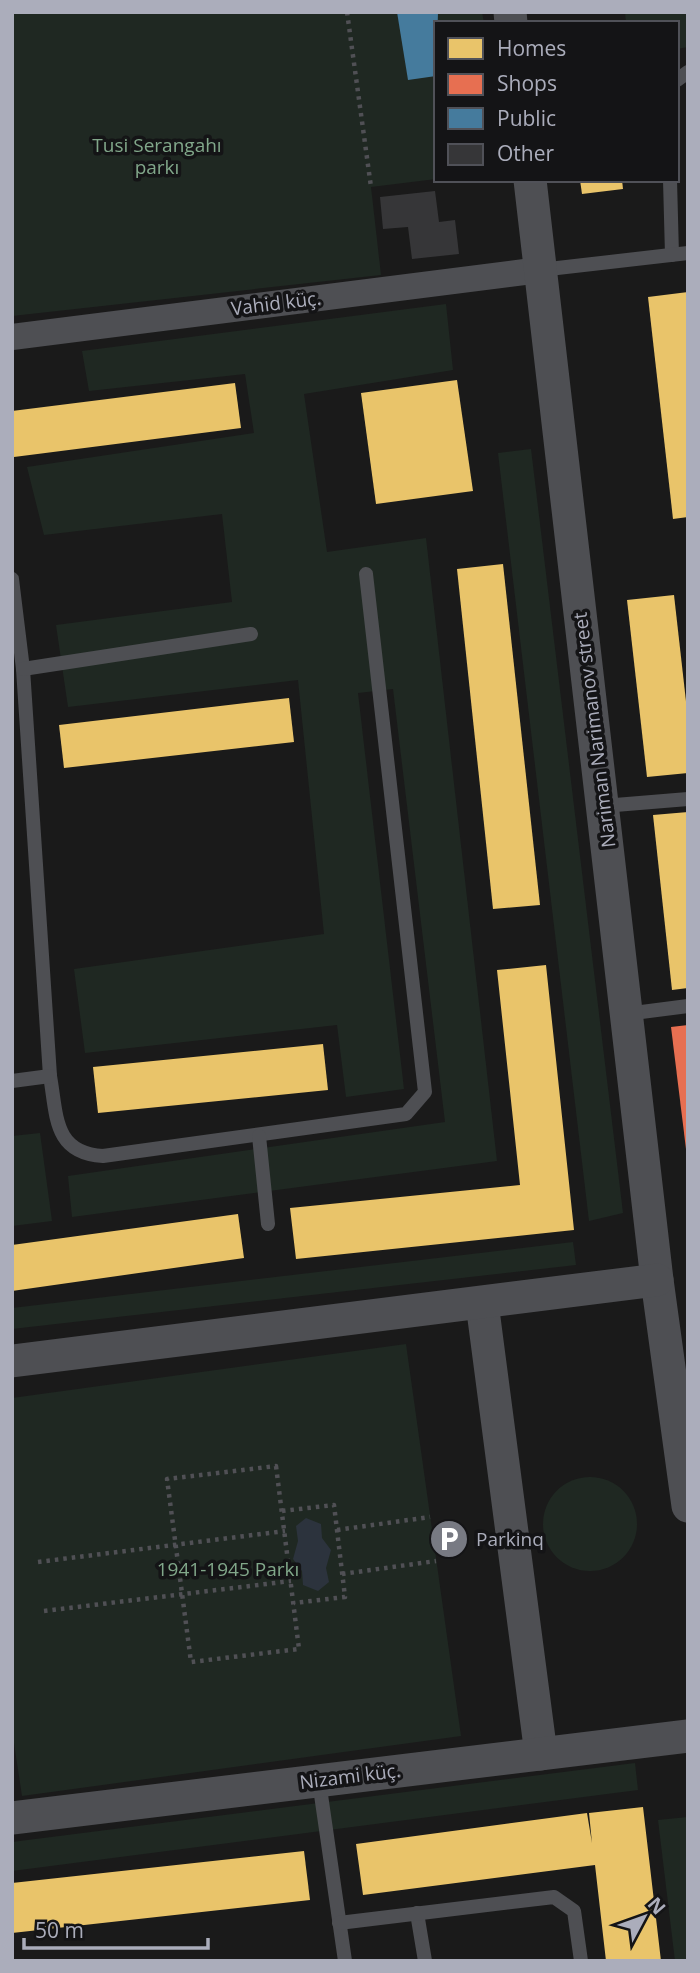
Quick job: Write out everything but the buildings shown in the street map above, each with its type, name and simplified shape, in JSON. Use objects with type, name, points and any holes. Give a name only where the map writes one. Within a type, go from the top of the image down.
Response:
[{"type":"street","name":"Nariman Narimanov street","points":[[530,182],[657,1280],[688,1506]]},
{"type":"street","name":"Vahid küç.","points":[[12,337],[540,270]]},
{"type":"street","points":[[12,1361],[657,1280]]},
{"type":"street","points":[[482,1303],[541,1754]]},
{"type":"street","name":"Nizami küç.","points":[[12,1818],[688,1736]]},
{"type":"lane","points":[[670,182],[672,255]]},
{"type":"lane","points":[[540,270],[688,253]]},
{"type":"lane","points":[[12,579],[15,623],[23,669],[50,1076],[59,1130],[71,1146],[84,1154],[103,1156],[406,1114],[425,1092],[366,574]]},
{"type":"lane","points":[[23,669],[251,634]]},
{"type":"lane","points":[[603,806],[688,799]]},
{"type":"lane","points":[[626,1014],[688,1006]]},
{"type":"lane","points":[[12,1081],[50,1076]]},
{"type":"lane","points":[[259,1136],[268,1224]]},
{"type":"lane","points":[[319,1780],[345,1961]]},
{"type":"lane","points":[[339,1923],[554,1897],[574,1912],[581,1961]]},
{"type":"lane","points":[[417,1913],[425,1961]]},
{"type":"path","points":[[347,12],[371,187]]},
{"type":"path","points":[[276,1466],[282,1511],[299,1648],[191,1662],[167,1479],[276,1466]]},
{"type":"path","points":[[282,1511],[334,1505],[345,1597],[294,1604]]},
{"type":"path","points":[[337,1530],[430,1517]]},
{"type":"path","points":[[38,1562],[285,1531]]},
{"type":"path","points":[[342,1574],[436,1561]]},
{"type":"path","points":[[44,1611],[291,1581]]},
{"type":"green space","name":"Tusi Serangahı parkı","points":[[12,12],[482,12],[484,21],[434,21],[434,179],[371,187],[381,275],[12,316]]},
{"type":"green space","points":[[625,12],[688,12],[688,47],[679,49],[679,21],[626,21]]},
{"type":"green space","points":[[446,304],[453,370],[304,394],[327,552],[426,538],[497,1161],[72,1217],[68,1176],[445,1122],[393,689],[358,693],[404,1089],[346,1097],[337,1025],[85,1053],[74,969],[324,934],[298,680],[68,707],[56,625],[232,602],[222,514],[44,535],[27,467],[254,433],[245,374],[89,391],[82,351]]},
{"type":"green space","points":[[531,449],[623,1213],[589,1221],[498,453]]},
{"type":"green space","points":[[40,1133],[52,1221],[12,1226],[12,1136]]},
{"type":"green space","points":[[573,1242],[576,1265],[12,1329],[12,1308]]},
{"type":"green space","name":"1941-1945 Parkı","points":[[406,1344],[461,1736],[22,1796],[12,1730],[12,1398]]},
{"type":"green space","points":[[590,1477],[608,1481],[623,1491],[633,1506],[637,1524],[633,1542],[623,1557],[608,1567],[590,1571],[572,1567],[557,1557],[547,1542],[543,1524],[547,1506],[557,1491],[572,1481]]},
{"type":"green space","points":[[635,1763],[638,1790],[12,1871],[12,1842]]},
{"type":"green space","points":[[688,1817],[688,1961],[675,1961],[658,1820]]},
{"type":"shaded area","points":[[306,1518],[321,1524],[322,1538],[331,1550],[326,1568],[329,1582],[318,1591],[303,1585],[302,1571],[293,1559],[298,1541],[296,1526]]},
{"type":"place","name":"Parkinq","points":[[449,1539]]}]
